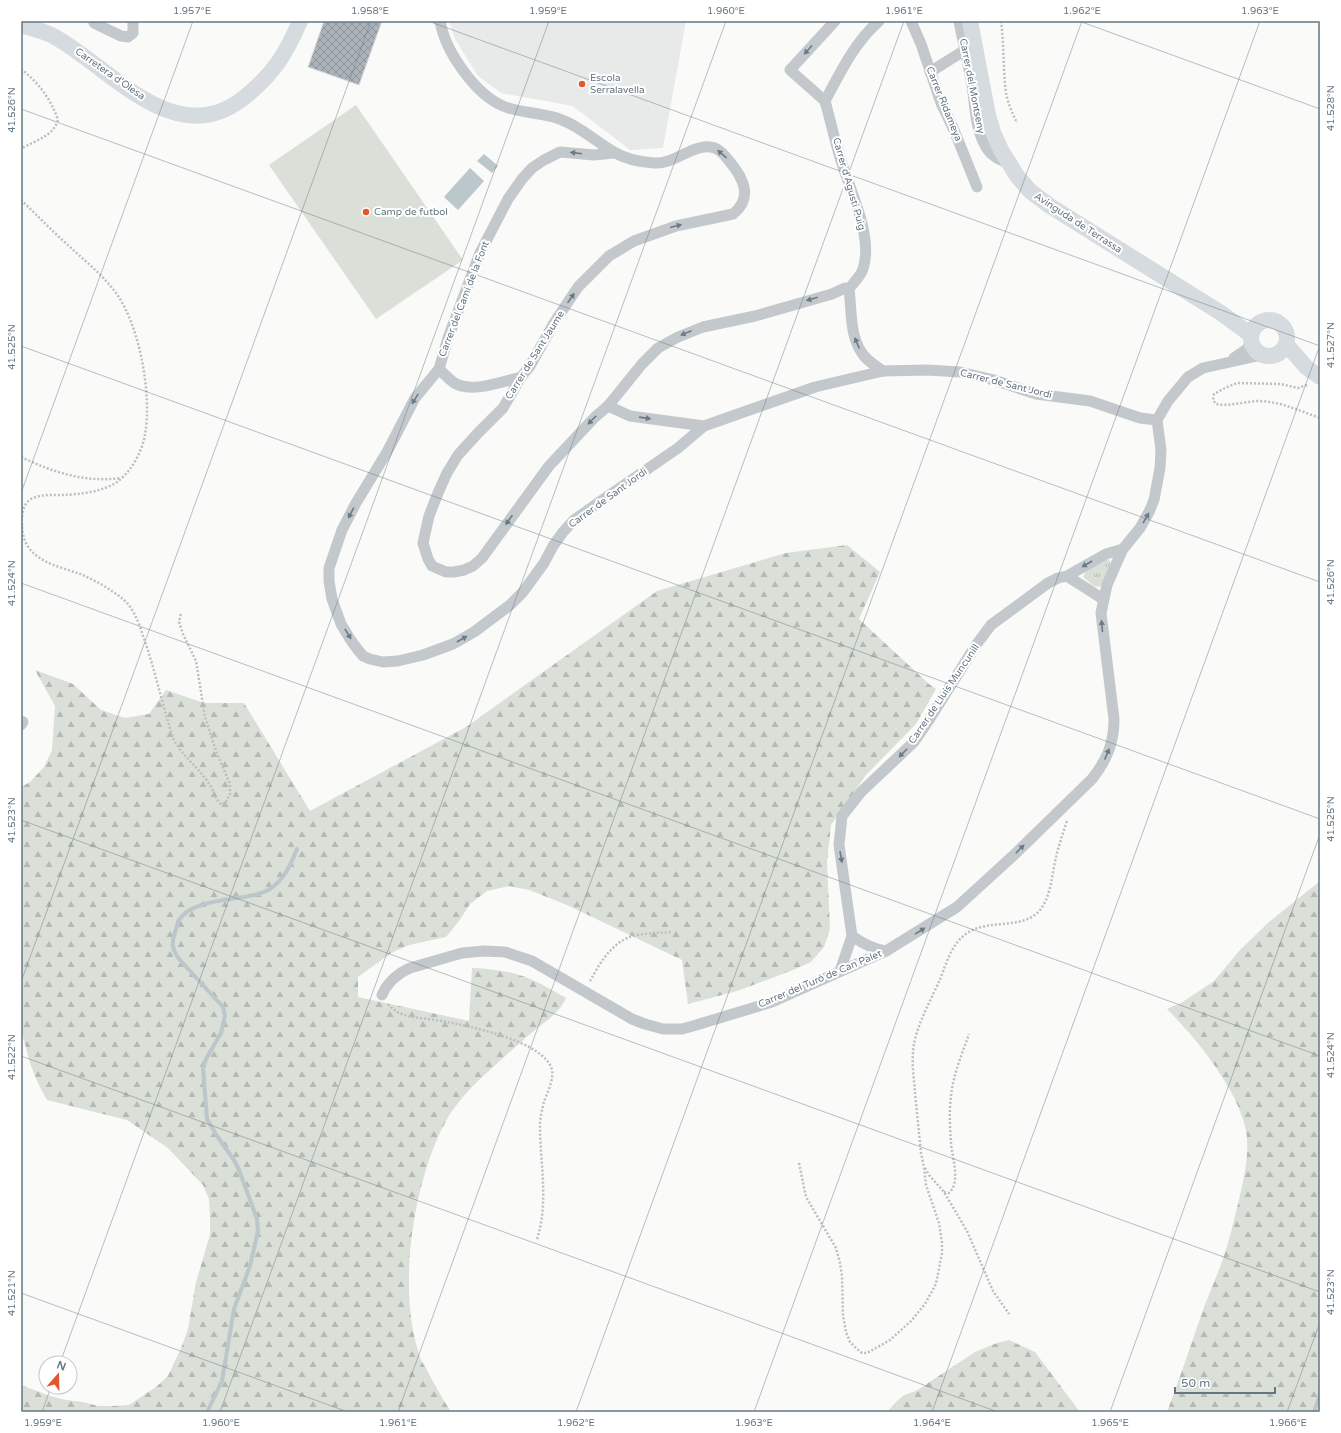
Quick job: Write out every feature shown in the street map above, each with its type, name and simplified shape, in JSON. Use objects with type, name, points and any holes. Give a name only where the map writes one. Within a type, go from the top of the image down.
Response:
[{"type":"street","points":[[94,23],[121,36],[128,37],[132,33],[133,21]]},
{"type":"street","name":"Carretera d'Olesa","points":[[21,25],[55,36],[123,86],[150,102],[166,110],[199,117],[220,112],[240,102],[270,74],[281,59],[300,21]]},
{"type":"street","points":[[440,21],[448,45],[457,60],[472,81],[487,96],[504,107],[548,115],[563,120],[578,128],[614,153]]},
{"type":"street","points":[[834,21],[790,70],[825,101],[848,58],[870,29],[879,21]]},
{"type":"street","name":"Carrer Ridameya","points":[[911,21],[941,103],[954,130],[977,187]]},
{"type":"street","name":"Carrer del Montseny","points":[[959,21],[970,47]]},
{"type":"street","name":"Avinguda de Terrassa","points":[[970,21],[970,47],[995,138],[1008,163],[1030,191],[1050,206],[1221,313],[1251,338]]},
{"type":"street","points":[[930,72],[970,47]]},
{"type":"street","name":"Carrer d'Agustí Puig","points":[[825,101],[839,155],[862,224],[865,242],[865,259],[863,270],[849,289]]},
{"type":"street","name":"Carrer de Sant Jaume","points":[[614,153],[630,159],[656,164],[706,146],[715,148],[723,153],[738,171],[744,182],[745,191],[740,209],[732,214],[676,226],[634,241],[609,256],[578,288],[554,323],[530,366],[521,377],[503,408],[458,455],[447,473],[429,516],[423,542],[428,559],[432,566],[454,572],[473,566],[482,558],[549,466],[595,417],[608,406],[642,364],[658,348],[678,336],[703,327],[755,316],[832,294],[845,288],[849,289]]},
{"type":"street","name":"Carrer del Camí de la Font","points":[[521,377],[475,387],[464,387],[454,383],[439,369],[448,338],[480,253],[508,199],[532,168],[560,152],[594,155],[614,153]]},
{"type":"street","points":[[849,289],[854,335],[858,347],[865,357],[883,371]]},
{"type":"street","name":"Avinguda de Terrassa","points":[[1221,313],[1261,322]]},
{"type":"street","points":[[1123,550],[1140,528],[1154,500],[1160,468],[1161,450],[1157,420],[1168,401],[1188,377],[1204,368],[1230,361],[1268,355],[1282,351],[1286,344],[1287,335],[1281,324],[1270,320],[1261,322],[1254,328],[1247,349],[1230,361]]},
{"type":"street","points":[[1251,338],[1255,349],[1314,373]]},
{"type":"street","points":[[1286,344],[1314,373]]},
{"type":"street","name":"Carrer de Sant Jordi","points":[[439,369],[415,398],[387,452],[356,503],[342,530],[329,568],[329,581],[332,599],[341,624],[363,656],[376,661],[398,661],[422,655],[453,644],[474,632],[510,605],[523,592],[544,563],[556,541],[574,520],[678,448],[704,426],[815,387],[883,371],[928,370],[960,372],[994,380],[1036,394],[1090,401],[1140,418],[1157,420]]},
{"type":"street","points":[[608,406],[630,416],[704,426]]},
{"type":"street","name":"Carrer de Lluís Muncunill","points":[[840,971],[852,936],[839,845],[842,816],[845,811],[861,792],[914,742],[976,645],[991,626],[1048,583],[1058,578],[1067,576],[1106,554],[1123,550]]},
{"type":"street","name":"Carrer del Turó de Can Palet","points":[[382,996],[388,984],[403,971],[462,953],[484,951],[505,952],[532,961],[626,1016],[645,1024],[663,1029],[682,1029],[772,1002],[886,951],[957,907],[1016,853],[1092,779],[1102,767],[1114,732],[1114,719],[1103,640],[1101,613],[1107,585],[1123,550]]},
{"type":"street","points":[[1067,576],[1103,599]]},
{"type":"street","points":[[21,721],[21,725]]},
{"type":"street","name":"Carrer del Turó de Can Palet","points":[[852,936],[863,944],[872,948],[886,951]]},
{"type":"path","points":[[1001,21],[1006,94],[1017,123]]},
{"type":"path","points":[[21,69],[37,83],[48,98],[58,120],[56,128],[50,133],[21,149]]},
{"type":"path","points":[[21,200],[104,278],[117,295],[134,332],[144,371],[146,422],[142,444],[131,466],[122,478],[99,490],[66,495],[45,496],[32,499],[26,506],[22,516],[25,542],[32,552],[38,557],[95,582],[113,592],[130,606],[139,623],[150,652],[173,738],[180,749],[205,778],[218,802],[222,806],[230,794],[230,784],[216,751],[205,717],[196,661],[179,622],[182,613]]},
{"type":"path","points":[[1314,373],[1309,384],[1298,388],[1281,384],[1237,383],[1214,394],[1213,400],[1216,404],[1223,405],[1247,401],[1273,402],[1289,406],[1320,418]]},
{"type":"path","points":[[21,457],[56,472],[79,478],[122,478]]},
{"type":"path","points":[[799,1163],[806,1196],[836,1248],[842,1276],[843,1315],[846,1332],[850,1342],[857,1349],[862,1353],[867,1353],[890,1340],[921,1310],[932,1294],[936,1284],[942,1253],[939,1223],[926,1185],[921,1153],[913,1066],[914,1044],[919,1027],[950,954],[962,937],[973,929],[1027,920],[1034,916],[1042,907],[1048,892],[1057,853],[1074,796]]},
{"type":"path","points":[[585,993],[604,958],[613,947],[624,939],[637,935],[672,932]]},
{"type":"path","points":[[382,996],[397,1012],[410,1016],[440,1020],[479,1029],[510,1039],[535,1050],[544,1057],[549,1064],[552,1069],[552,1076],[543,1104],[540,1121],[543,1204],[541,1228],[538,1238]]},
{"type":"path","points":[[944,1192],[949,1193],[953,1189],[955,1182],[951,1140],[951,1095],[960,1060],[969,1034]]},
{"type":"path","points":[[924,1167],[929,1176],[944,1192],[974,1245],[993,1291],[1009,1314]]},
{"type":"shaded area","name":"Escola Serralavella","points":[[449,21],[686,21],[663,148],[630,150],[573,106],[501,93],[478,76],[455,39]]},
{"type":"shaded area","points":[[484,154],[498,166],[492,173],[477,161]]},
{"type":"shaded area","points":[[470,168],[484,181],[458,210],[444,197]]},
{"type":"green space","name":"Camp de futbol","points":[[356,105],[463,260],[376,319],[269,165]]},
{"type":"green space","points":[[847,545],[880,572],[859,619],[936,689],[916,724],[866,775],[831,825],[827,863],[830,929],[824,947],[811,962],[737,991],[688,1004],[682,960],[567,905],[529,890],[509,886],[487,891],[470,904],[446,937],[409,945],[391,953],[358,977],[358,997],[469,1021],[472,968],[502,971],[523,976],[540,983],[566,998],[555,1014],[493,1067],[462,1099],[446,1121],[434,1146],[425,1173],[417,1204],[409,1267],[409,1298],[412,1328],[420,1358],[451,1412],[21,1412],[21,1385],[38,1391],[38,1395],[47,1395],[98,1406],[114,1406],[129,1405],[156,1387],[168,1376],[188,1329],[196,1282],[210,1235],[209,1199],[203,1185],[168,1148],[127,1120],[47,1100],[30,1062],[21,1032],[21,787],[30,782],[44,767],[52,750],[55,706],[35,670],[73,684],[101,710],[125,718],[149,714],[166,690],[204,703],[244,703],[310,811],[466,727],[657,591],[786,553]]},
{"type":"green space","points":[[1107,559],[1110,561],[1110,564],[1100,587],[1094,586],[1083,577],[1090,568]]},
{"type":"green space","points":[[1320,881],[1320,1412],[1167,1412],[1226,1249],[1243,1182],[1247,1154],[1247,1135],[1240,1111],[1224,1079],[1202,1048],[1167,1009],[1181,1003],[1214,981],[1240,950],[1269,922]]},
{"type":"green space","points":[[1009,1340],[1035,1352],[1080,1412],[887,1412],[904,1395],[916,1391],[975,1352]]},
{"type":"building","points":[[324,21],[382,21],[359,85],[308,67]]},
{"type":"waterway","points":[[207,1412],[222,1381],[234,1309],[250,1266],[258,1231],[257,1219],[239,1170],[207,1119],[203,1068],[206,1059],[221,1033],[225,1016],[223,1007],[180,960],[175,953],[173,940],[179,920],[187,912],[209,903],[248,896],[270,889],[279,881],[290,866],[297,849]]},
{"type":"waterway","points":[[1314,1412],[1320,1395]]},
{"type":"place","name":"Escola Serralavella","points":[[582,84]]},
{"type":"place","name":"Camp de futbol","points":[[366,212]]}]
